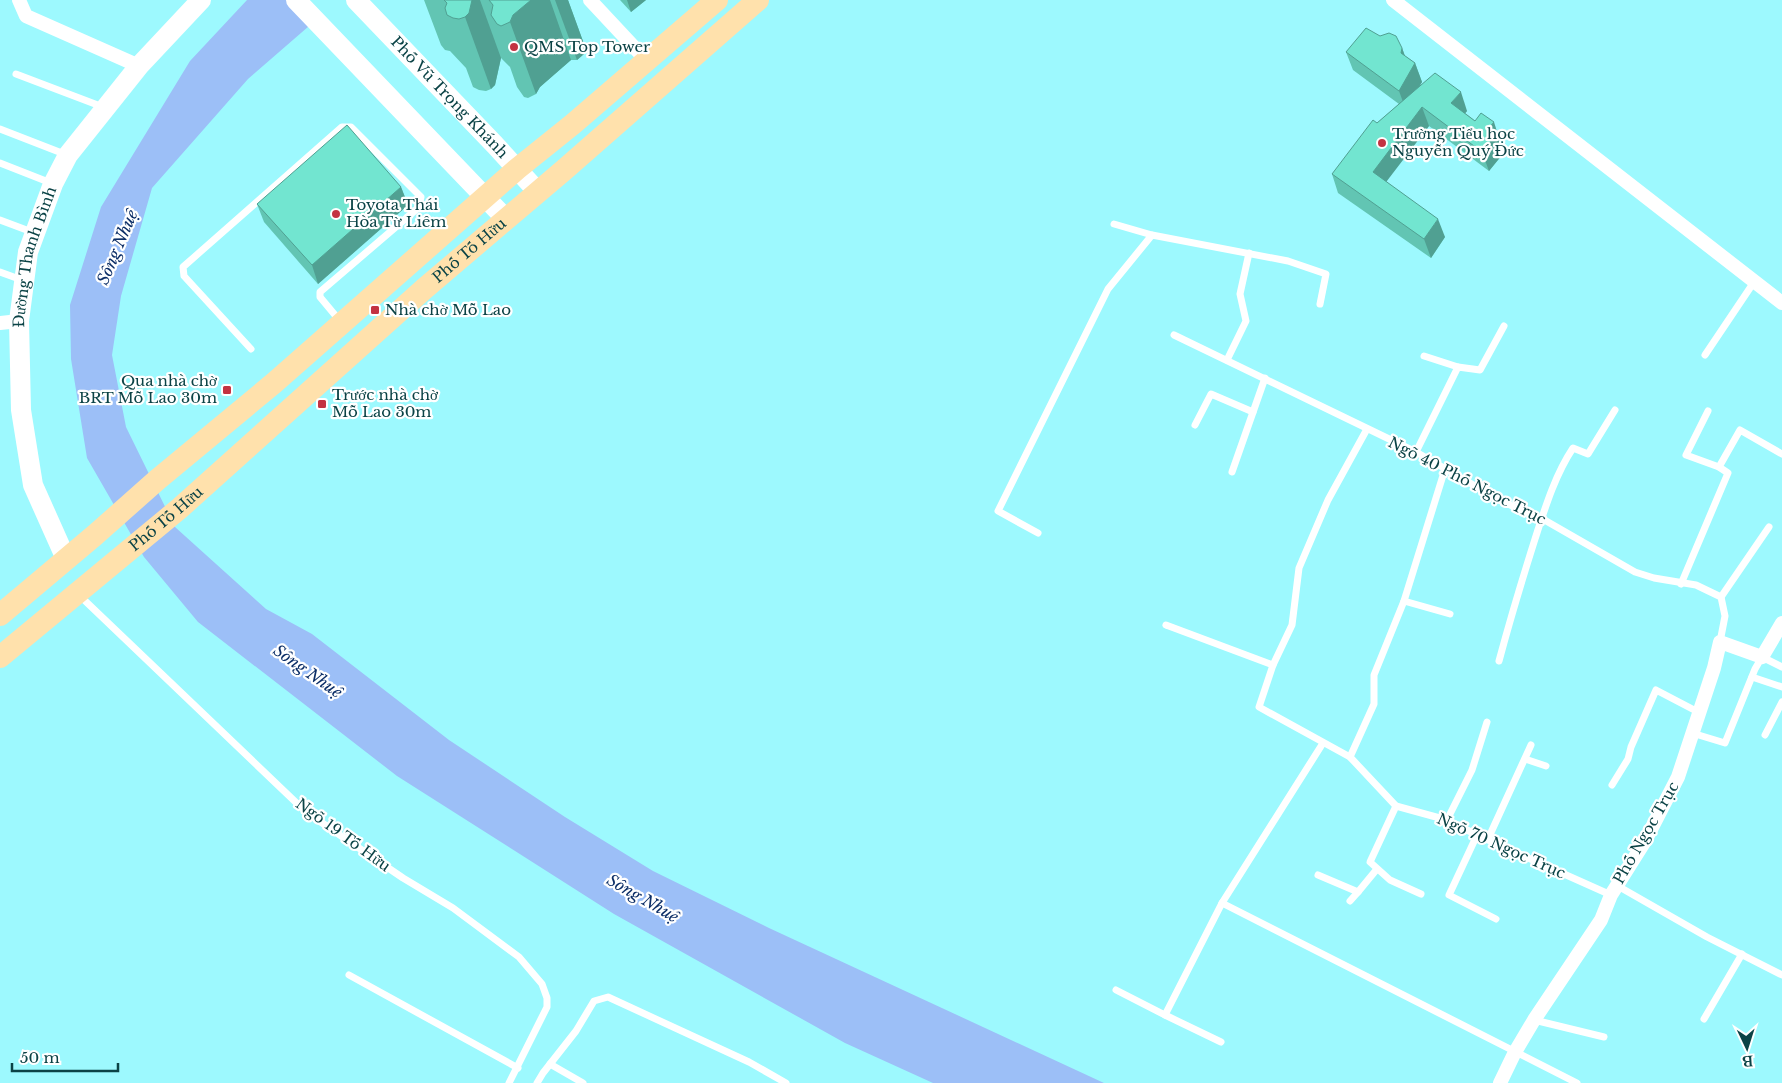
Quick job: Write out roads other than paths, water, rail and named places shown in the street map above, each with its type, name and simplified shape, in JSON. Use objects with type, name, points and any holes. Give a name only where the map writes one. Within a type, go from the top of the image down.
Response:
[{"type":"main road","name":"Phố Tố Hữu","points":[[1,612],[274,383],[517,169],[573,124],[717,0]]},
{"type":"main road","name":"Phố Tố Hữu","points":[[0,657],[180,508],[424,289],[538,192],[751,2]]},
{"type":"street","points":[[18,0],[26,16],[139,66]]},
{"type":"street","name":"Đường Thanh Bình","points":[[66,559],[33,485],[10,322],[24,281],[28,252],[53,184],[68,155],[139,66],[201,0]]},
{"type":"street","points":[[296,0],[506,220]]},
{"type":"street","name":"Phố Vũ Trọng Khánh","points":[[356,0],[538,192]]},
{"type":"street","points":[[590,0],[647,61]]},
{"type":"street","points":[[1393,0],[1782,303]]},
{"type":"street","points":[[1720,642],[1762,657],[1782,623]]},
{"type":"street","name":"Phố Ngọc Trục","points":[[1500,1083],[1515,1052],[1534,1020],[1601,920],[1614,890],[1645,840],[1678,777],[1714,668],[1720,642]]},
{"type":"lane","points":[[16,74],[106,108]]},
{"type":"lane","points":[[251,349],[184,276],[183,267],[342,127],[351,127],[421,197],[418,208],[320,292],[320,297],[342,324]]},
{"type":"lane","points":[[0,129],[68,155]]},
{"type":"lane","points":[[0,163],[53,184]]},
{"type":"lane","points":[[0,220],[35,233]]},
{"type":"lane","points":[[1114,224],[1152,235],[1288,261],[1326,274],[1320,304]]},
{"type":"lane","points":[[1038,533],[998,511],[1108,289],[1152,235]]},
{"type":"lane","points":[[1227,360],[1246,321],[1240,294],[1249,253]]},
{"type":"lane","points":[[0,272],[24,281]]},
{"type":"lane","points":[[1705,355],[1754,282]]},
{"type":"lane","points":[[1424,356],[1458,367],[1480,370],[1504,326]]},
{"type":"lane","name":"Ngõ 40 Phố Ngọc Trục","points":[[1174,334],[1416,452],[1503,502],[1541,518],[1635,572],[1680,584],[1696,586],[1721,597]]},
{"type":"lane","points":[[1416,452],[1458,367]]},
{"type":"lane","points":[[1232,472],[1265,378]]},
{"type":"lane","points":[[1196,425],[1211,394],[1253,412]]},
{"type":"lane","points":[[1499,661],[1541,518],[1563,464],[1574,448],[1588,454],[1615,410]]},
{"type":"lane","points":[[1680,584],[1728,473],[1719,467],[1686,455],[1708,411]]},
{"type":"lane","points":[[1367,429],[1328,500],[1299,568],[1292,625],[1274,665],[1259,707],[1350,757],[1396,806],[1370,862],[1390,880],[1421,894]]},
{"type":"lane","points":[[1719,467],[1740,430],[1782,454]]},
{"type":"lane","points":[[1350,757],[1374,704],[1374,675],[1404,601],[1445,469]]},
{"type":"lane","points":[[1720,642],[1725,616],[1721,597],[1769,527]]},
{"type":"lane","name":"Ngõ 19 Tố Hữu","points":[[77,593],[306,812],[403,878],[453,908],[519,957],[542,984],[547,998],[547,1006],[510,1083]]},
{"type":"lane","points":[[1404,601],[1450,614]]},
{"type":"lane","points":[[1166,625],[1274,665]]},
{"type":"lane","points":[[1692,733],[1725,743],[1762,657],[1782,667]]},
{"type":"lane","points":[[1752,677],[1782,687]]},
{"type":"lane","points":[[1612,785],[1628,759],[1630,747],[1656,690],[1700,713]]},
{"type":"lane","points":[[1765,735],[1782,702]]},
{"type":"lane","points":[[1447,820],[1472,770],[1487,722]]},
{"type":"lane","points":[[1165,1015],[1222,903],[1323,743]]},
{"type":"lane","points":[[1488,838],[1531,745]]},
{"type":"lane","points":[[1525,759],[1546,766]]},
{"type":"lane","name":"Ngõ 70 Ngọc Trục","points":[[1396,806],[1447,820],[1478,835],[1614,890],[1782,975]]},
{"type":"lane","points":[[1478,835],[1449,895],[1496,919]]},
{"type":"lane","points":[[1350,901],[1377,869]]},
{"type":"lane","points":[[1318,875],[1358,892]]},
{"type":"lane","points":[[1222,903],[1577,1083]]},
{"type":"lane","points":[[1704,1019],[1742,954]]},
{"type":"lane","points":[[349,975],[518,1068]]},
{"type":"lane","points":[[1116,990],[1221,1042]]},
{"type":"lane","points":[[537,1083],[576,1031],[594,1001],[608,997],[732,1054],[786,1083]]},
{"type":"lane","points":[[1534,1020],[1604,1038]]},
{"type":"lane","points":[[550,1064],[583,1083]]},
{"type":"water","name":"Sông Nhuệ","points":[[247,0],[339,0],[248,79],[152,188],[121,296],[112,355],[126,427],[175,527],[266,609],[312,634],[449,740],[565,817],[653,871],[769,928],[1104,1083],[933,1083],[845,1043],[614,914],[397,776],[198,622],[144,557],[87,458],[71,359],[70,305],[101,207],[190,61]]},
{"type":"place","name":"QMS Top Tower","points":[[514,47]]},
{"type":"place","name":"Trường Tiểu học Nguyễn Quý Đức","points":[[1382,143]]},
{"type":"place","name":"Toyota Thái Hòa Từ Liêm","points":[[336,214]]},
{"type":"place","name":"Nhà chờ Mỗ Lao","points":[[375,310]]},
{"type":"place","name":"Qua nhà chờ BRT Mỗ Lao 30m","points":[[227,390]]},
{"type":"place","name":"Trước nhà chờ Mỗ Lao 30m","points":[[322,404]]}]
